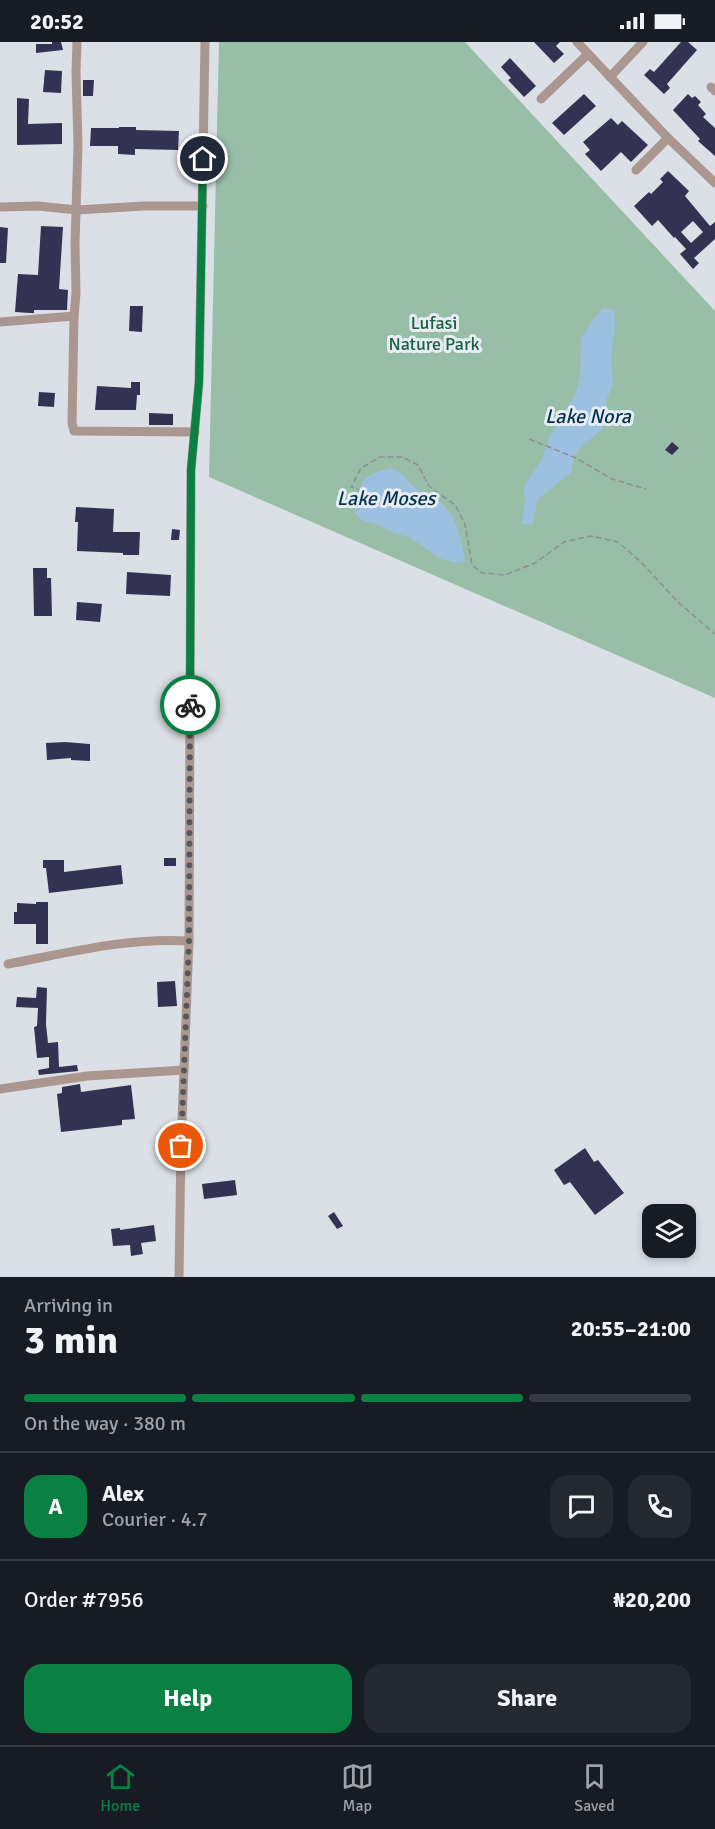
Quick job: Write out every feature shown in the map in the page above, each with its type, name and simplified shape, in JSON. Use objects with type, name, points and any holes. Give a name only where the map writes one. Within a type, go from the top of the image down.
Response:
[{"type":"street","points":[[77,42],[78,145],[72,423],[74,430],[195,432]]},
{"type":"street","points":[[179,1277],[181,1146],[189,941],[191,470],[199,382],[205,42]]},
{"type":"street","points":[[577,42],[668,138],[715,183]]},
{"type":"street","points":[[610,77],[643,42]]},
{"type":"street","points":[[541,99],[588,54]]},
{"type":"street","points":[[636,170],[668,138]]},
{"type":"street","points":[[0,207],[38,206],[77,210],[144,206],[203,206]]},
{"type":"street","points":[[0,322],[74,316]]},
{"type":"street","points":[[8,964],[153,940],[189,941]]},
{"type":"street","points":[[0,1089],[87,1076],[184,1070]]},
{"type":"path","points":[[529,439],[576,458],[612,479],[646,489]]},
{"type":"path","points":[[371,494],[351,487],[361,468],[380,457],[402,457],[418,465],[429,486],[455,505],[465,524],[472,565],[482,573],[505,575],[535,562],[564,542],[591,536],[618,542],[641,562],[678,602],[715,634]]},
{"type":"green space","name":"Lufasi Nature Park","points":[[219,42],[465,42],[715,311],[715,698],[209,477]]},
{"type":"water","name":"Lake Nora","points":[[603,308],[614,310],[615,324],[611,359],[613,384],[606,401],[610,419],[580,448],[573,462],[572,472],[538,499],[532,525],[521,524],[525,503],[524,486],[542,459],[550,436],[575,395],[580,377],[581,339]]},
{"type":"water","name":"Lake Moses","points":[[391,468],[415,488],[437,500],[451,514],[458,529],[465,561],[458,563],[441,559],[409,537],[362,520],[355,513],[358,494],[363,482],[373,474]]},
{"type":"building","points":[[52,42],[61,42],[63,50],[36,53],[36,44],[52,44]]},
{"type":"building","points":[[534,42],[560,42],[556,46],[564,54],[554,63]]},
{"type":"building","points":[[681,42],[688,42],[697,50],[667,84],[670,88],[664,94],[644,75],[650,69],[654,72]]},
{"type":"building","points":[[510,58],[536,86],[524,97],[508,80],[511,78],[501,67]]},
{"type":"building","points":[[45,70],[62,71],[61,93],[43,92]]},
{"type":"building","points":[[83,80],[94,80],[93,96],[83,96]]},
{"type":"building","points":[[584,94],[596,106],[564,135],[552,123]]},
{"type":"building","points":[[688,94],[692,98],[695,96],[701,102],[698,105],[706,114],[703,117],[715,128],[715,156],[698,141],[700,139],[673,110]]},
{"type":"building","points":[[17,98],[29,99],[28,124],[62,123],[62,144],[17,145]]},
{"type":"building","points":[[611,118],[618,125],[622,121],[648,145],[631,162],[621,152],[601,171],[585,154],[590,150],[583,142]]},
{"type":"building","points":[[136,127],[136,130],[179,131],[178,150],[135,149],[135,155],[118,154],[118,146],[90,146],[91,128]]},
{"type":"building","points":[[668,171],[689,191],[685,196],[710,226],[715,222],[715,239],[694,258],[699,263],[693,269],[680,254],[686,249],[675,237],[658,220],[652,226],[634,206],[663,182],[660,179]],"holes":[[[693,221],[703,232],[691,243],[681,232]]]},
{"type":"building","points":[[41,226],[63,227],[59,289],[68,290],[67,310],[15,312],[18,274],[38,275]]},
{"type":"building","points":[[0,227],[8,228],[6,263],[0,263]]},
{"type":"building","points":[[130,306],[143,306],[142,332],[129,331]]},
{"type":"building","points":[[131,382],[140,382],[140,395],[137,395],[136,410],[95,410],[97,386],[131,388]]},
{"type":"building","points":[[39,392],[55,393],[54,407],[38,406]]},
{"type":"building","points":[[149,413],[173,414],[173,425],[149,425]]},
{"type":"building","points":[[672,442],[679,448],[672,455],[665,450]]},
{"type":"building","points":[[76,507],[114,509],[113,532],[140,532],[139,555],[77,551]]},
{"type":"building","points":[[172,529],[180,530],[179,540],[171,540]]},
{"type":"building","points":[[33,568],[47,568],[47,578],[51,578],[52,616],[34,616]]},
{"type":"building","points":[[127,572],[171,575],[170,596],[126,594]]},
{"type":"building","points":[[77,602],[102,604],[100,622],[76,620]]},
{"type":"building","points":[[46,743],[90,744],[90,761],[71,760],[71,758],[47,760]]},
{"type":"building","points":[[164,858],[176,858],[176,866],[164,866]]},
{"type":"building","points":[[43,860],[64,860],[64,872],[121,865],[123,884],[49,893]]},
{"type":"building","points":[[36,902],[48,902],[48,944],[36,944],[36,924],[14,924],[17,903],[36,904]]},
{"type":"building","points":[[175,981],[177,1006],[158,1007],[157,982]]},
{"type":"building","points":[[37,987],[47,988],[48,1043],[58,1042],[59,1067],[77,1065],[78,1071],[39,1075],[38,1070],[49,1068],[49,1057],[37,1058],[34,1027],[37,1026],[38,1008],[16,1007],[17,997],[36,998]]},
{"type":"building","points":[[80,1084],[81,1092],[131,1085],[135,1119],[122,1120],[122,1125],[61,1132],[57,1094],[62,1093],[62,1087]]},
{"type":"building","points":[[585,1148],[594,1162],[598,1160],[624,1193],[595,1215],[570,1182],[564,1185],[554,1170]]},
{"type":"building","points":[[235,1180],[237,1195],[204,1199],[202,1184]]},
{"type":"building","points":[[334,1212],[343,1226],[337,1229],[328,1216]]},
{"type":"building","points":[[154,1225],[156,1241],[141,1243],[143,1254],[131,1256],[130,1245],[113,1246],[111,1229],[120,1228],[120,1230]]},
{"type":"way so far","points":[[181,1146],[189,941],[190,705]]},
{"type":"route","points":[[190,705],[191,470],[199,382],[203,159]]}]
